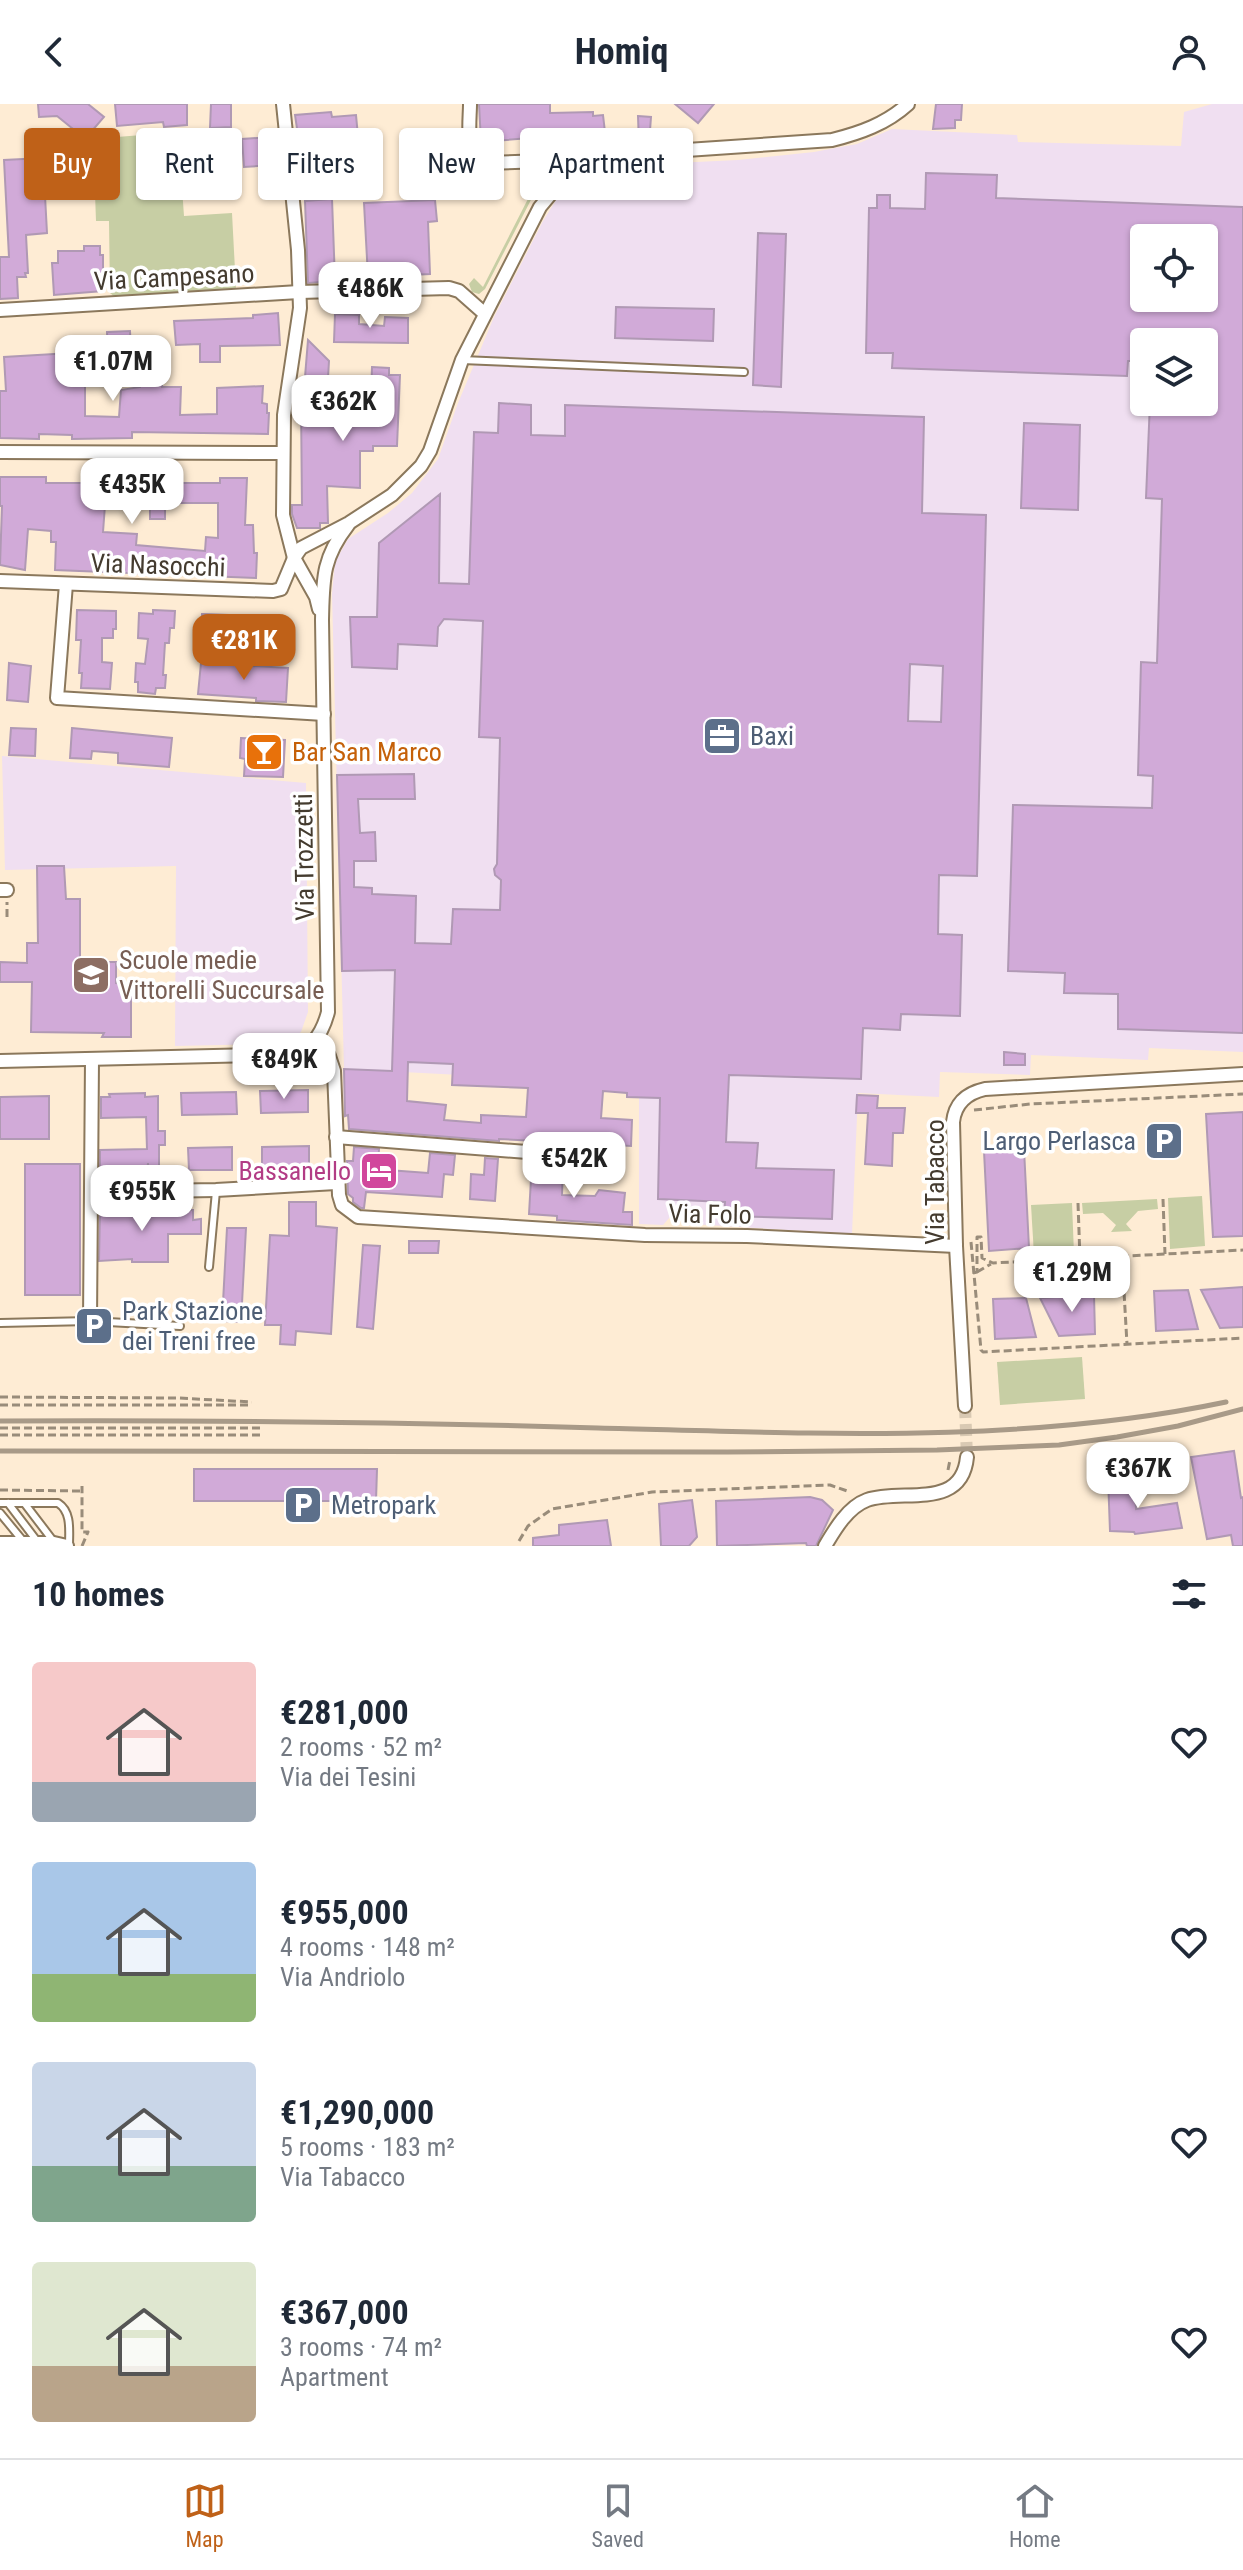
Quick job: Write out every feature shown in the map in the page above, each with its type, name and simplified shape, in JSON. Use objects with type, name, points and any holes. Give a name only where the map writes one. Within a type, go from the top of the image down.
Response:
[{"type":"street","points":[[283,104],[298,250],[299,292],[299,326],[287,397],[282,453],[283,515],[294,558],[316,597],[322,620]]},
{"type":"street","points":[[470,104],[471,147],[477,159],[485,163],[520,162]]},
{"type":"street","name":"Via Trozzetti","points":[[693,150],[832,140],[883,123],[908,104]]},
{"type":"street","name":"Via Trozzetti","points":[[294,558],[301,548],[349,523],[392,495],[421,466],[430,451],[462,360],[546,200]]},
{"type":"street","name":"Via Campesano","points":[[0,310],[299,292],[449,288],[459,291],[485,314]]},
{"type":"street","points":[[0,452],[282,453]]},
{"type":"street","name":"Via Trozzetti","points":[[315,1041],[328,1012],[323,575],[335,541],[349,523]]},
{"type":"street","name":"Via Nasocchi","points":[[0,581],[273,591],[284,585],[294,558]]},
{"type":"street","points":[[66,584],[57,698],[324,714]]},
{"type":"street","points":[[0,1061],[293,1054],[305,1050],[315,1041],[332,1062],[336,1183],[216,1190],[91,1192]]},
{"type":"street","points":[[90,1321],[92,1059]]},
{"type":"street","name":"Via Tabacco","points":[[965,1406],[956,1246],[953,1122],[956,1107],[968,1095],[985,1089],[1243,1074]]},
{"type":"street","points":[[336,1137],[615,1159]]},
{"type":"street","name":"Via Folo","points":[[336,1183],[342,1205],[358,1217],[367,1219],[645,1235],[747,1236],[956,1246]]},
{"type":"street","points":[[825,1546],[838,1525],[854,1508],[869,1499],[937,1493],[948,1489],[963,1475],[967,1457]]},
{"type":"street","points":[[1,1541],[64,1545]]},
{"type":"lane","points":[[462,360],[744,372]]},
{"type":"lane","points":[[209,1267],[216,1190]]},
{"type":"lane","points":[[0,1323],[90,1321],[180,1326]]},
{"type":"lane","points":[[4,1503],[58,1503],[63,1506],[69,1518],[64,1545]]},
{"type":"lane","points":[[4,1503],[38,1543]]},
{"type":"lane","points":[[25,1504],[64,1545]]},
{"type":"lane","points":[[0,1513],[24,1543]]},
{"type":"path","points":[[968,1115],[978,1108],[1030,1104],[1243,1094]]},
{"type":"path","points":[[1163,1199],[1165,1254]]},
{"type":"path","points":[[1078,1203],[1080,1259]]},
{"type":"path","points":[[975,1273],[977,1237],[981,1237],[982,1258],[993,1263]]},
{"type":"path","points":[[971,1242],[983,1352],[1243,1338]]},
{"type":"path","points":[[975,1273],[993,1263],[1243,1250]]},
{"type":"path","points":[[1122,1257],[1127,1344]]},
{"type":"path","points":[[0,1397],[178,1398],[252,1403],[0,1405]]},
{"type":"path","points":[[0,1428],[262,1428]]},
{"type":"path","points":[[0,1435],[262,1435]]},
{"type":"path","points":[[941,1479],[948,1470],[950,1460]]},
{"type":"path","points":[[519,1541],[528,1526],[552,1509],[652,1492],[830,1485],[850,1492]]},
{"type":"path","points":[[0,1490],[82,1488],[82,1532],[88,1532],[82,1546]]},
{"type":"shaded area","name":"Baxi","points":[[1212,104],[1243,104],[1243,1052],[1149,1048],[1148,1060],[1031,1055],[1030,1075],[940,1072],[939,1097],[858,1093],[852,1234],[691,1224],[679,1207],[663,1225],[639,1224],[639,1084],[344,1069],[332,594],[335,562],[348,539],[412,493],[438,459],[494,317],[556,200],[693,200],[693,162],[814,152],[857,144],[892,129],[1017,135],[1018,142],[1181,146],[1184,112]]},
{"type":"shaded area","points":[[2,756],[306,783],[308,1012],[301,1032],[272,1044],[175,1046],[176,866],[5,870]]},
{"type":"green space","points":[[136,135],[136,200],[183,200],[184,216],[232,213],[236,289],[115,297],[110,293],[109,221],[96,221],[95,200],[120,200],[120,137]]},
{"type":"green space","points":[[527,200],[531,200],[485,289],[479,294],[472,292],[469,284],[474,278],[483,287]]},
{"type":"green space","points":[[1202,1196],[1205,1246],[1170,1249],[1168,1198]]},
{"type":"green space","points":[[1157,1199],[1158,1209],[1138,1211],[1126,1224],[1132,1231],[1111,1232],[1116,1225],[1103,1213],[1083,1214],[1082,1203]]},
{"type":"green space","points":[[1072,1203],[1074,1254],[1034,1255],[1031,1205]]},
{"type":"green space","points":[[1082,1357],[1085,1399],[1000,1405],[997,1362]]},
{"type":"building","points":[[38,104],[88,104],[104,117],[94,128],[72,128],[57,116],[39,117]]},
{"type":"building","points":[[115,104],[187,104],[187,125],[164,127],[163,122],[117,126]]},
{"type":"building","points":[[211,104],[231,104],[231,127],[210,128]]},
{"type":"building","points":[[479,104],[550,104],[550,113],[593,112],[593,116],[603,115],[605,128],[520,128],[520,139],[504,140],[504,128],[480,128]]},
{"type":"building","points":[[675,104],[714,104],[698,123]]},
{"type":"building","points":[[936,104],[962,104],[961,120],[955,120],[955,128],[933,129]]},
{"type":"building","points":[[331,112],[332,117],[356,115],[357,128],[297,128],[295,115]]},
{"type":"building","points":[[638,116],[651,117],[650,128],[638,128]]},
{"type":"building","points":[[258,138],[258,166],[244,167],[242,139]]},
{"type":"building","points":[[24,159],[24,200],[45,200],[47,233],[26,235],[28,273],[25,273],[26,277],[17,277],[18,298],[0,299],[0,257],[9,257],[4,160]]},
{"type":"building","points":[[926,173],[997,175],[996,198],[1243,207],[1243,1033],[1118,1029],[1118,994],[1064,993],[1065,973],[1008,971],[1013,805],[1152,808],[1153,776],[1138,775],[1141,662],[1157,663],[1162,499],[1146,498],[1149,416],[1218,416],[1218,328],[1130,328],[1127,376],[892,368],[893,353],[866,353],[869,208],[877,208],[877,195],[890,195],[890,208],[925,209]]},
{"type":"building","points":[[332,200],[335,281],[308,283],[305,201]]},
{"type":"building","points":[[435,200],[437,221],[428,222],[430,274],[368,277],[364,203]]},
{"type":"building","points":[[758,233],[786,234],[781,387],[753,385]]},
{"type":"building","points":[[84,246],[100,246],[103,291],[54,295],[52,263],[58,263],[58,251],[84,251]]},
{"type":"building","points":[[616,307],[714,309],[713,341],[615,338]]},
{"type":"building","points":[[278,313],[280,345],[220,346],[220,362],[200,362],[200,344],[176,345],[174,321],[253,318],[253,315]]},
{"type":"building","points":[[335,314],[359,315],[359,324],[384,326],[385,317],[408,318],[408,343],[334,342]]},
{"type":"building","points":[[130,331],[131,353],[108,354],[107,332]]},
{"type":"building","points":[[308,340],[329,361],[328,378],[305,377]]},
{"type":"building","points":[[88,352],[85,416],[119,417],[121,390],[140,387],[138,360],[161,358],[162,387],[181,387],[180,415],[217,414],[217,388],[263,386],[262,403],[267,404],[269,413],[268,434],[132,432],[132,438],[72,439],[72,435],[39,434],[39,439],[0,438],[0,391],[6,391],[4,357]]},
{"type":"building","points":[[372,367],[389,368],[389,375],[400,375],[397,446],[373,446],[373,451],[360,451],[360,488],[327,486],[328,523],[320,523],[320,528],[297,528],[292,505],[302,505],[301,404],[349,403],[349,395],[371,396]]},
{"type":"building","points":[[499,403],[531,405],[531,435],[565,436],[565,405],[924,417],[922,513],[986,515],[977,876],[939,875],[938,934],[962,935],[960,1016],[901,1014],[900,1030],[863,1028],[861,1079],[729,1075],[726,1142],[758,1143],[756,1168],[834,1170],[832,1219],[724,1216],[725,1202],[658,1199],[660,1098],[627,1097],[627,1093],[603,1091],[601,1118],[632,1120],[631,1146],[561,1142],[561,1146],[536,1144],[536,1141],[349,1129],[348,1115],[345,1116],[344,1069],[392,1071],[395,970],[342,971],[337,775],[414,774],[415,799],[358,799],[360,833],[375,832],[376,861],[354,861],[354,887],[372,888],[372,894],[416,896],[415,943],[451,944],[453,909],[500,910],[501,880],[494,869],[497,864],[500,738],[479,737],[483,621],[444,619],[438,627],[437,646],[398,644],[397,669],[352,667],[350,617],[377,617],[379,543],[440,494],[439,583],[469,584],[474,432],[498,433]],"holes":[[[910,664],[943,666],[941,722],[908,721]],[[408,1062],[453,1064],[452,1085],[528,1088],[526,1117],[481,1115],[481,1123],[444,1120],[446,1105],[407,1101]]]},
{"type":"building","points":[[1024,423],[1080,425],[1078,510],[1021,508]]},
{"type":"building","points":[[0,477],[46,477],[46,483],[220,483],[220,478],[247,478],[245,525],[253,525],[254,553],[257,553],[256,578],[55,570],[56,542],[51,542],[51,531],[28,529],[25,570],[0,565]],"holes":[[[165,503],[218,503],[218,538],[206,537],[205,551],[136,545],[137,534],[103,532],[105,505],[137,504],[137,509],[150,509],[150,519],[165,519]]]},
{"type":"building","points":[[77,610],[116,611],[113,638],[102,638],[102,662],[112,663],[110,689],[81,688],[81,640],[76,640]]},
{"type":"building","points":[[153,610],[175,611],[174,628],[170,628],[169,643],[165,643],[165,688],[156,688],[155,694],[138,692],[138,682],[135,682],[136,663],[145,664],[148,639],[138,638],[139,613],[153,614]]},
{"type":"building","points":[[202,614],[285,617],[285,624],[291,624],[290,641],[276,641],[277,644],[201,641]]},
{"type":"building","points":[[9,663],[31,666],[28,702],[7,700]]},
{"type":"building","points":[[201,663],[288,668],[286,702],[198,694]]},
{"type":"building","points":[[11,728],[36,729],[35,756],[9,755]]},
{"type":"building","points":[[72,728],[172,738],[169,767],[118,763],[118,753],[92,751],[91,759],[70,758]]},
{"type":"building","points":[[241,738],[285,740],[283,777],[244,776],[245,759],[240,758]]},
{"type":"building","points":[[37,866],[64,866],[66,899],[80,899],[80,962],[116,962],[116,983],[131,984],[131,1037],[102,1037],[104,1033],[31,1032],[32,982],[0,982],[0,962],[27,963],[27,943],[38,943]]},
{"type":"building","points":[[1004,1052],[1025,1054],[1025,1065],[1004,1065]]},
{"type":"building","points":[[308,1090],[308,1112],[261,1113],[260,1091]]},
{"type":"building","points":[[236,1092],[237,1114],[182,1115],[181,1093]]},
{"type":"building","points":[[145,1093],[145,1097],[158,1096],[158,1131],[165,1131],[165,1145],[159,1145],[159,1181],[149,1181],[148,1163],[147,1172],[100,1172],[100,1150],[147,1149],[146,1117],[101,1118],[101,1097]]},
{"type":"building","points":[[857,1095],[878,1096],[877,1108],[905,1108],[903,1133],[893,1133],[892,1166],[865,1164],[868,1113],[856,1113]]},
{"type":"building","points":[[49,1096],[49,1139],[0,1139],[0,1097]]},
{"type":"building","points":[[1243,1112],[1243,1236],[1213,1237],[1206,1114]]},
{"type":"building","points":[[309,1146],[309,1168],[262,1169],[262,1147]]},
{"type":"building","points":[[232,1147],[232,1170],[189,1170],[188,1148]]},
{"type":"building","points":[[354,1147],[379,1149],[378,1165],[388,1165],[388,1170],[428,1173],[430,1153],[455,1155],[453,1175],[444,1174],[442,1197],[366,1192],[364,1208],[361,1208],[348,1194],[347,1161],[353,1161]]},
{"type":"building","points":[[1024,1149],[1029,1248],[989,1251],[984,1151]]},
{"type":"building","points":[[485,1158],[498,1159],[495,1201],[470,1199],[471,1174],[484,1175]]},
{"type":"building","points":[[535,1162],[563,1166],[562,1195],[595,1196],[599,1190],[625,1193],[623,1212],[632,1212],[632,1225],[557,1220],[557,1216],[529,1214]]},
{"type":"building","points":[[25,1164],[80,1164],[80,1295],[25,1295]]},
{"type":"building","points":[[289,1202],[316,1202],[316,1226],[337,1228],[331,1334],[296,1331],[295,1345],[280,1344],[281,1325],[265,1325],[270,1235],[289,1236]]},
{"type":"building","points":[[100,1209],[193,1210],[193,1220],[201,1219],[201,1234],[168,1234],[168,1262],[132,1262],[132,1259],[99,1261]]},
{"type":"building","points":[[227,1228],[246,1228],[241,1322],[222,1321]]},
{"type":"building","points":[[409,1241],[439,1241],[438,1253],[409,1253]]},
{"type":"building","points":[[363,1245],[380,1246],[373,1329],[357,1327]]},
{"type":"building","points":[[1243,1287],[1243,1327],[1220,1328],[1201,1290]]},
{"type":"building","points":[[1188,1290],[1198,1329],[1156,1331],[1154,1291]]},
{"type":"building","points":[[1094,1295],[1095,1334],[1059,1336],[1040,1298]]},
{"type":"building","points":[[1026,1298],[1036,1337],[995,1339],[993,1299]]},
{"type":"building","points":[[1234,1451],[1243,1497],[1243,1546],[1233,1546],[1231,1535],[1207,1539],[1191,1457]]},
{"type":"building","points":[[194,1469],[377,1469],[376,1501],[194,1501]]},
{"type":"building","points":[[1134,1475],[1136,1509],[1177,1503],[1182,1528],[1135,1534],[1110,1531],[1108,1477]]},
{"type":"building","points":[[810,1497],[822,1500],[833,1510],[816,1546],[807,1546],[806,1543],[717,1546],[716,1501]]},
{"type":"building","points":[[692,1500],[697,1537],[689,1546],[661,1546],[659,1504]]},
{"type":"building","points":[[607,1520],[611,1546],[533,1546],[533,1538],[559,1535],[559,1525]]},
{"type":"tunnel","points":[[965,1406],[967,1457]]},
{"type":"railway","points":[[0,1421],[299,1422],[914,1433],[1071,1425],[1149,1416],[1226,1402]]},
{"type":"railway","points":[[0,1451],[937,1450],[1059,1445],[1178,1426],[1243,1409]]},
{"type":"place","name":"Baxi","points":[[722,736]]},
{"type":"place","name":"Bar San Marco","points":[[264,752]]},
{"type":"place","name":"Scuole medie Vittorelli Succursale","points":[[91,975]]},
{"type":"place","name":"Largo Perlasca","points":[[1164,1141]]},
{"type":"place","name":"Bassanello","points":[[379,1171]]},
{"type":"place","name":"Park Stazione dei Treni free","points":[[94,1326]]},
{"type":"place","name":"Metropark","points":[[303,1505]]}]
